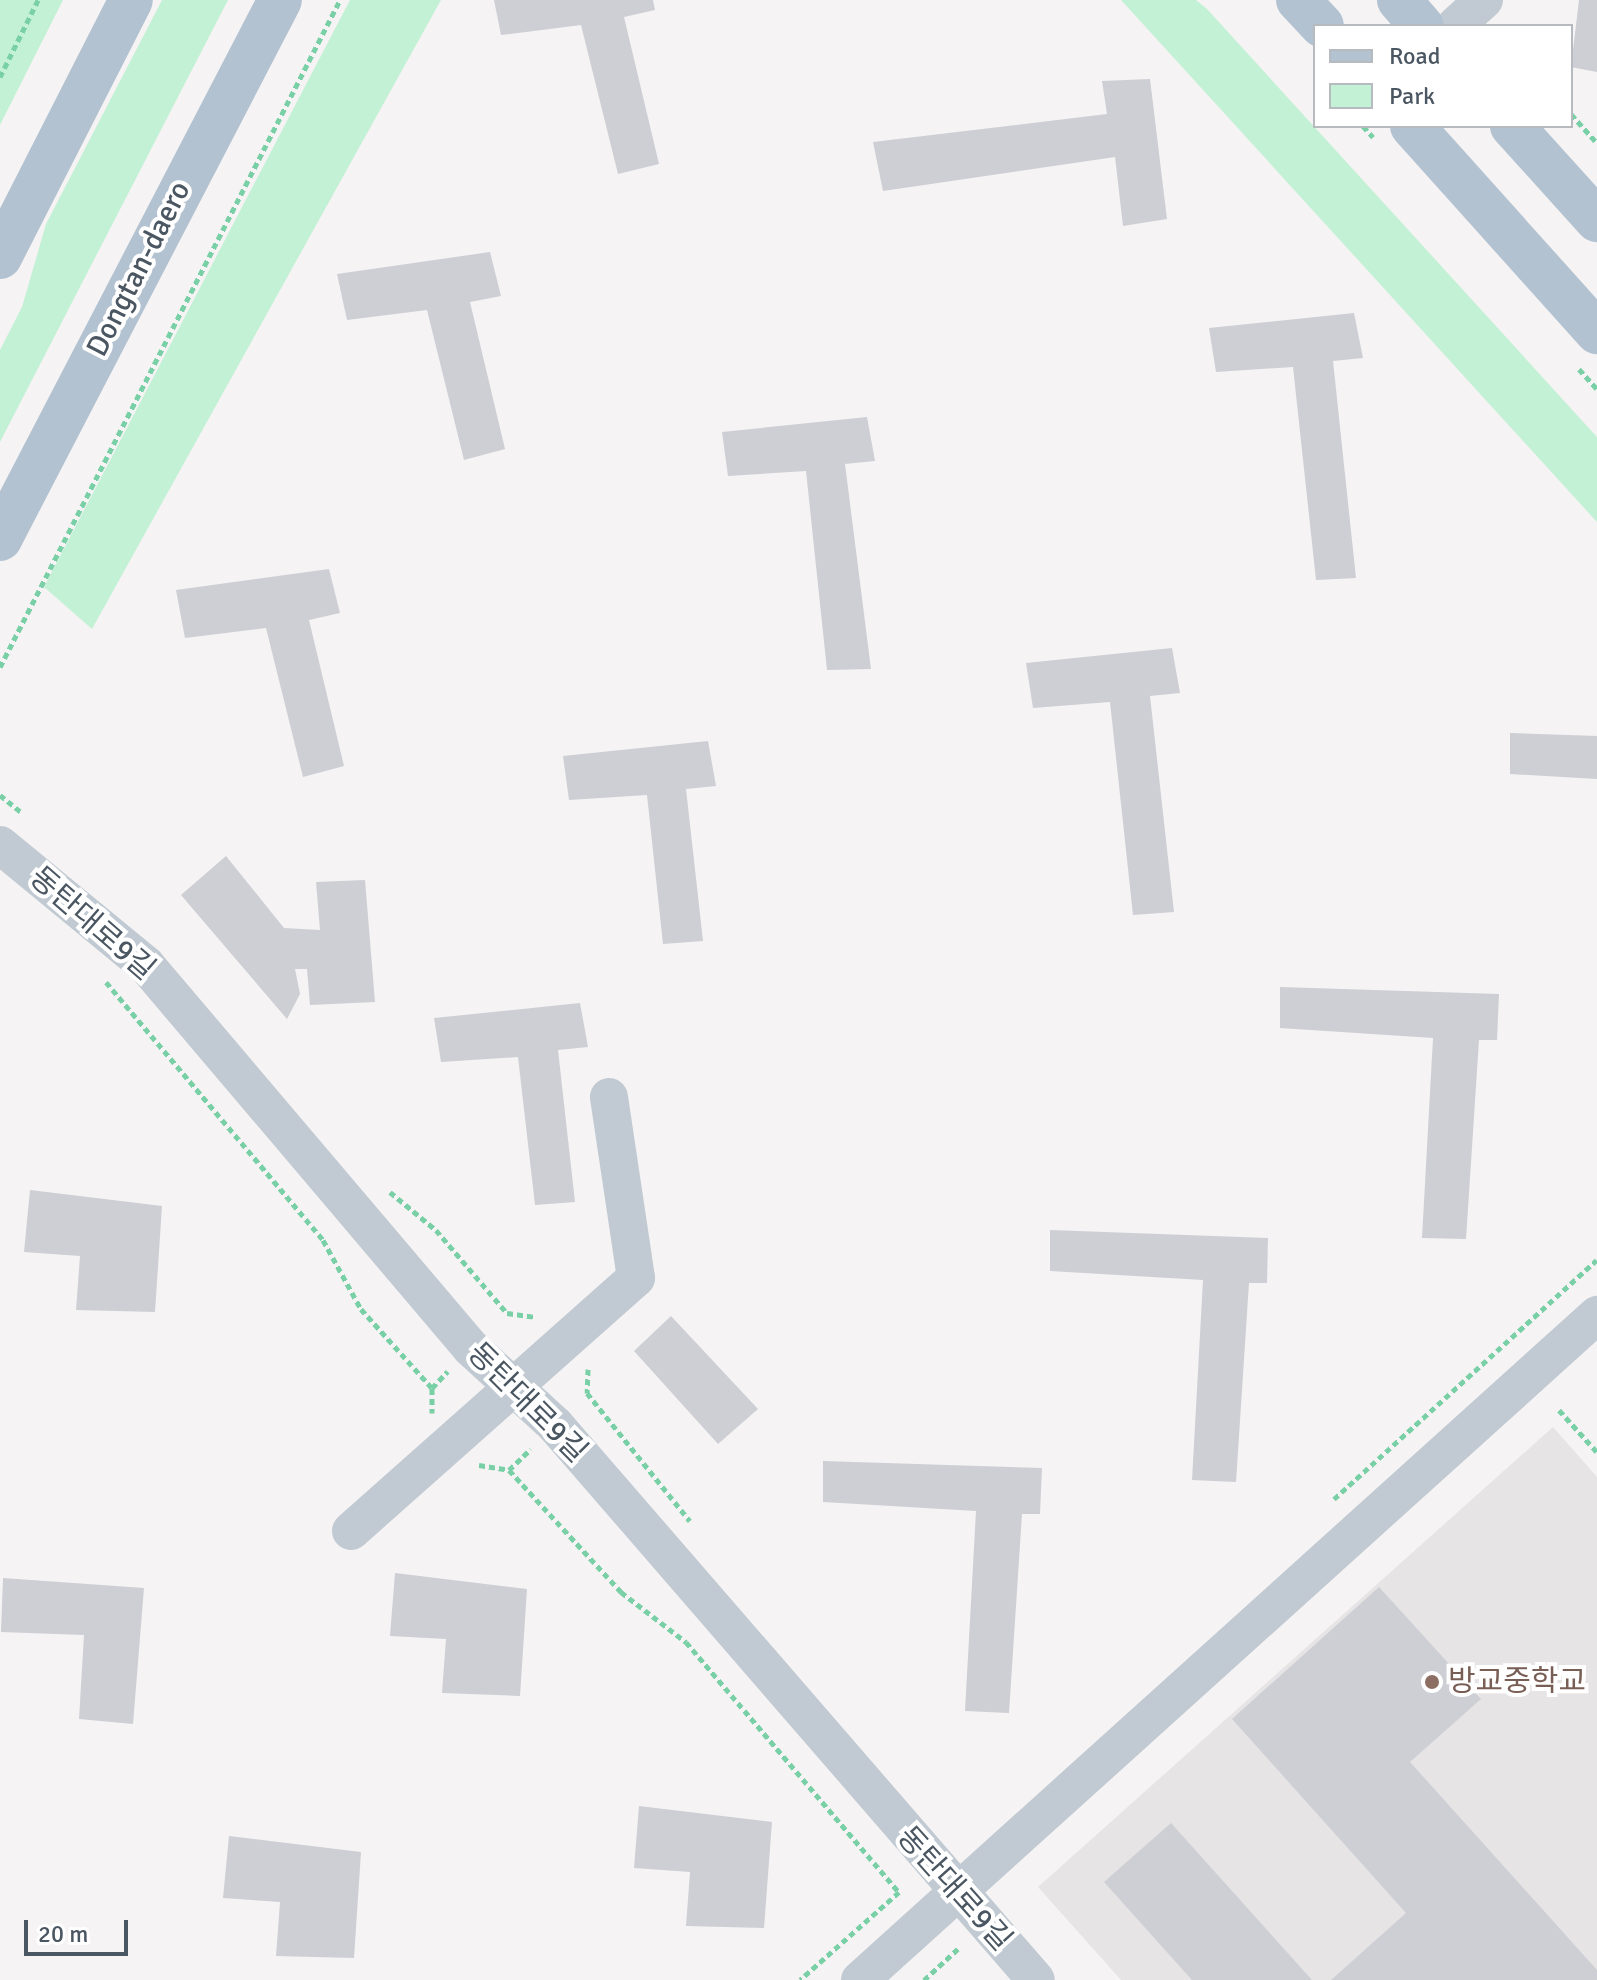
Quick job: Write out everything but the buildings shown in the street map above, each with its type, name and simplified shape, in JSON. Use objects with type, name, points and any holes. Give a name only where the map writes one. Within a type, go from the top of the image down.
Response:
[{"type":"main road","points":[[0,257],[131,0]]},
{"type":"main road","name":"Dongtan-daero","points":[[0,539],[280,0]]},
{"type":"main road","points":[[1298,0],[1320,24]]},
{"type":"main road","points":[[1399,0],[1420,24]]},
{"type":"main road","points":[[1414,128],[1597,332]]},
{"type":"main road","points":[[1514,128],[1597,220]]},
{"type":"street","points":[[1457,24],[1484,0]]},
{"type":"street","name":"동탄대로9길","points":[[0,845],[146,965],[471,1348],[516,1385],[956,1893],[1036,1980]]},
{"type":"street","points":[[351,1531],[636,1278],[609,1097]]},
{"type":"street","points":[[860,1980],[1597,1315]]},
{"type":"path","points":[[0,77],[38,0]]},
{"type":"path","points":[[0,667],[340,0]]},
{"type":"path","points":[[1573,116],[1597,143]]},
{"type":"path","points":[[92,971],[323,1240],[361,1309],[432,1388],[429,1409]]},
{"type":"path","points":[[1327,1505],[1597,1260]]},
{"type":"path","points":[[590,1372],[587,1393],[696,1529]]},
{"type":"path","points":[[1559,1410],[1597,1452]]},
{"type":"path","points":[[484,1470],[509,1470],[621,1592],[686,1642],[899,1892],[800,1980]]},
{"type":"path","points":[[924,1980],[953,1953]]},
{"type":"shaded area","name":"방교중학교","points":[[1553,1427],[1597,1477],[1597,1980],[1121,1980],[1038,1887]]},
{"type":"green space","points":[[0,0],[63,0],[0,125]]},
{"type":"green space","points":[[162,0],[228,0],[0,442],[0,350],[22,307],[46,224]]},
{"type":"green space","points":[[350,0],[441,0],[92,629],[44,587]]},
{"type":"green space","points":[[1121,0],[1196,0],[1207,9],[1597,437],[1597,522]]},
{"type":"place","name":"방교중학교","points":[[1432,1682]]}]
